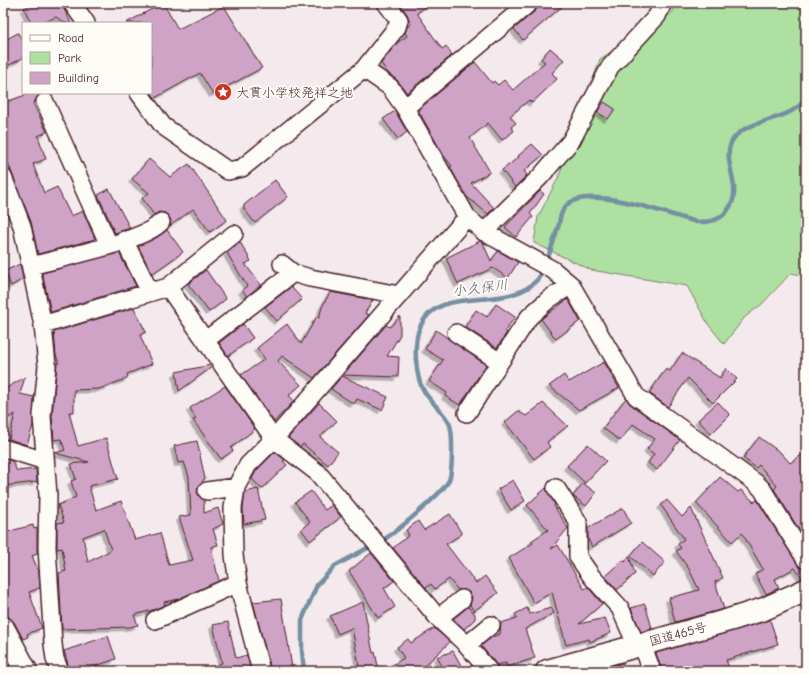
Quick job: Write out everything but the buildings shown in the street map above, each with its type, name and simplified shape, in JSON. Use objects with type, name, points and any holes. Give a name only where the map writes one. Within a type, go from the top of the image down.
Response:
[{"type":"highway","name":"国道465号","points":[[547,671],[764,609],[806,590]]},
{"type":"highway","points":[[3,628],[26,671]]},
{"type":"street","points":[[72,3],[85,22]]},
{"type":"street","points":[[140,94],[163,126],[228,171],[242,168],[364,69],[397,27],[399,20],[386,3]]},
{"type":"street","points":[[405,108],[529,3]]},
{"type":"street","points":[[484,232],[540,176],[571,141],[610,67],[657,16],[663,3]]},
{"type":"street","points":[[364,69],[390,87],[405,108],[468,217],[484,232],[553,270],[571,285],[636,396],[756,483],[762,489],[806,560]]},
{"type":"street","points":[[45,102],[116,243],[150,292]]},
{"type":"street","points":[[3,177],[22,226],[43,325],[47,366],[42,416],[48,495],[47,547],[55,658],[60,671]]},
{"type":"street","points":[[261,671],[238,583],[233,540],[233,508],[236,487],[248,465],[274,439],[468,217]]},
{"type":"street","points":[[31,266],[116,243],[143,233],[161,222]]},
{"type":"street","points":[[43,325],[168,287],[234,234]]},
{"type":"street","points":[[206,340],[287,268],[310,278],[399,295]]},
{"type":"street","points":[[467,412],[529,317],[549,299],[571,285]]},
{"type":"street","points":[[168,287],[274,439],[318,473],[438,618],[467,645],[489,671]]},
{"type":"street","points":[[456,333],[500,362]]},
{"type":"street","points":[[3,448],[45,461]]},
{"type":"street","points":[[207,491],[236,487]]},
{"type":"street","points":[[556,488],[578,522],[578,557],[592,577],[620,608],[652,671]]},
{"type":"street","points":[[155,620],[238,583]]},
{"type":"street","points":[[438,618],[462,600]]},
{"type":"street","points":[[467,645],[491,625]]},
{"type":"green space","points":[[676,3],[806,3],[806,276],[791,273],[762,304],[745,317],[724,344],[708,324],[687,286],[591,270],[534,243],[538,217],[558,178],[600,59],[673,12]]},
{"type":"waterway","name":"小久保川","points":[[380,542],[427,505],[450,478],[452,454],[450,425],[424,391],[417,369],[416,341],[420,327],[429,313],[442,305],[457,301],[508,295],[524,290],[537,280],[546,262],[560,217],[567,205],[573,201],[585,198],[617,200],[697,222],[710,221],[721,217],[727,211],[732,202],[734,193],[729,158],[729,149],[732,141],[738,133],[747,128],[791,111],[800,105],[806,97]]},
{"type":"waterway","name":"小久保川","points":[[304,671],[302,651],[302,620],[317,585],[335,566],[373,545]]},
{"type":"place","name":"大貫小学校発祥之地","points":[[223,92]]}]
